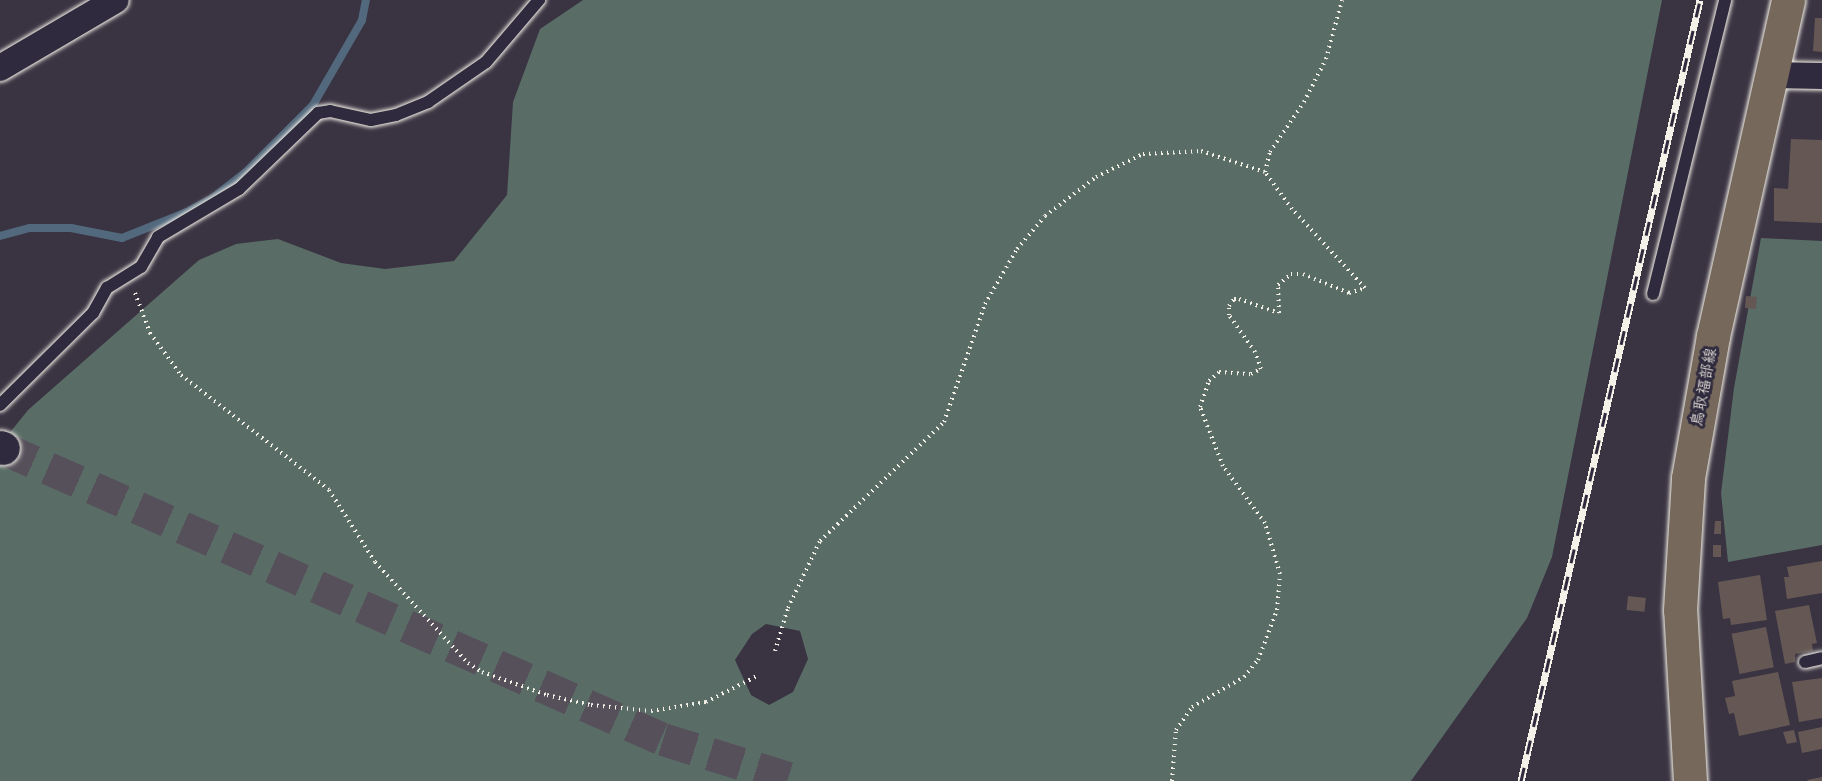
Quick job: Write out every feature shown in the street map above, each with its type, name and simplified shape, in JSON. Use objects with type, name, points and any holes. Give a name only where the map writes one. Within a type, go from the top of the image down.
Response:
[{"type":"main road","name":"鳥取福部線","points":[[1690,781],[1680,622],[1688,478],[1710,348],[1788,0]]},
{"type":"street","points":[[0,68],[116,0]]},
{"type":"street","points":[[1771,75],[1822,76]]},
{"type":"lane","points":[[0,405],[93,313],[107,288],[141,267],[158,237],[239,189],[318,113],[330,111],[371,120],[396,115],[428,102],[486,62],[523,14],[539,0]]},
{"type":"lane","points":[[1653,294],[1725,0]]},
{"type":"lane","points":[[1805,662],[1822,658]]},
{"type":"path","points":[[1265,172],[1270,152],[1304,102],[1326,59],[1342,0]]},
{"type":"path","points":[[776,651],[792,598],[820,541],[944,422],[985,304],[1017,249],[1045,216],[1096,177],[1143,154],[1201,152],[1265,172],[1292,209],[1365,288],[1349,293],[1303,274],[1291,274],[1278,285],[1279,313],[1239,299],[1234,299],[1229,306],[1229,315],[1256,352],[1261,369],[1251,374],[1219,372],[1209,381],[1200,407],[1223,465],[1265,523],[1280,574],[1277,610],[1258,660],[1244,677],[1192,707],[1176,730],[1172,781]]},
{"type":"path","points":[[132,272],[137,303],[150,333],[181,375],[329,490],[375,562],[468,663],[526,690],[591,705],[651,711],[706,702],[757,676]]},
{"type":"green space","points":[[583,0],[1662,0],[1552,557],[1527,618],[1411,781],[0,781],[0,445],[28,410],[199,260],[236,244],[278,239],[341,263],[385,269],[454,261],[507,195],[513,102],[540,29]],"holes":[[[766,624],[800,631],[808,659],[793,692],[769,705],[751,695],[735,660],[752,634]]]},
{"type":"green space","points":[[1761,238],[1822,241],[1822,545],[1728,562],[1721,493],[1734,388]]},
{"type":"building","points":[[1815,18],[1822,18],[1822,52],[1813,51]]},
{"type":"building","points":[[1791,139],[1822,140],[1822,223],[1774,221],[1774,188],[1788,189]]},
{"type":"building","points":[[1746,296],[1757,297],[1756,309],[1745,308]]},
{"type":"building","points":[[1715,521],[1721,521],[1721,534],[1714,534]]},
{"type":"building","points":[[1713,545],[1721,545],[1721,557],[1713,557]]},
{"type":"building","points":[[1822,561],[1822,593],[1787,599],[1784,577],[1789,577],[1787,567]]},
{"type":"building","points":[[1760,575],[1767,620],[1731,625],[1730,618],[1723,619],[1718,582]]},
{"type":"building","points":[[1628,596],[1646,598],[1644,612],[1627,610]]},
{"type":"building","points":[[1809,605],[1817,643],[1812,644],[1813,651],[1795,654],[1795,662],[1785,664],[1775,611]]},
{"type":"building","points":[[1766,627],[1774,667],[1739,674],[1732,634]]},
{"type":"building","points":[[1778,672],[1790,725],[1739,736],[1734,713],[1729,714],[1725,698],[1735,696],[1732,681]]},
{"type":"building","points":[[1822,678],[1822,718],[1799,722],[1792,682]]},
{"type":"building","points":[[1822,727],[1822,749],[1802,753],[1798,732]]},
{"type":"building","points":[[1794,730],[1797,742],[1787,744],[1783,732]]},
{"type":"building","points":[[1822,777],[1822,781],[1807,780]]},
{"type":"waterway","points":[[0,236],[30,228],[71,228],[122,238],[187,212],[214,197],[246,172],[313,105],[362,20],[366,0]]},
{"type":"tunnel","points":[[3,448],[663,739],[798,781]]},
{"type":"railway","points":[[1521,781],[1700,0]]}]
